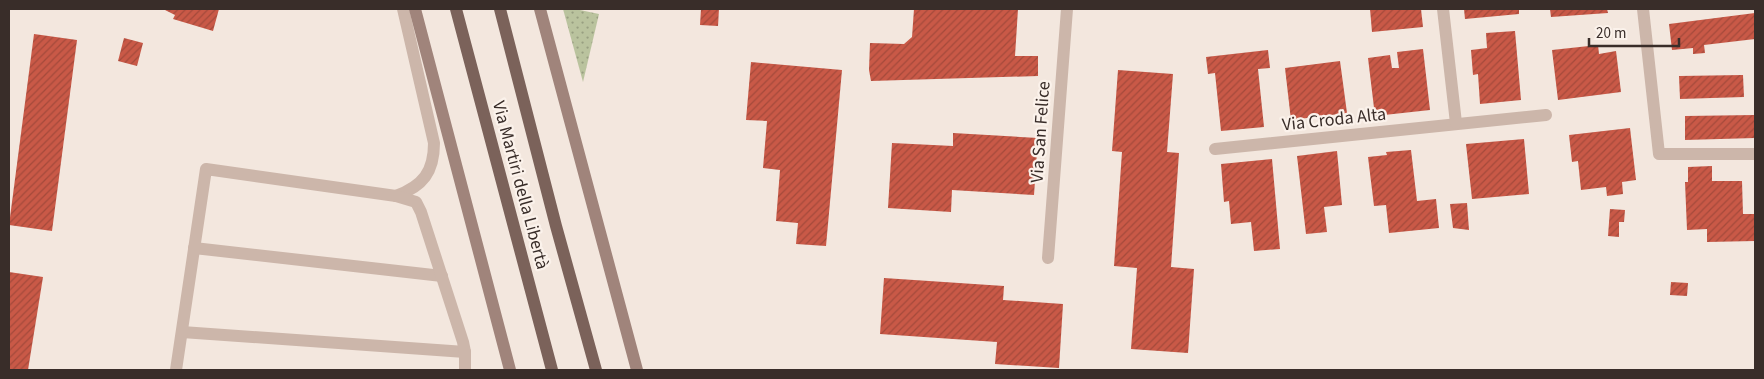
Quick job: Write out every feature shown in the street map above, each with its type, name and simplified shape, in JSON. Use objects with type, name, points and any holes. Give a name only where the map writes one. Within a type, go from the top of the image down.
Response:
[{"type":"main road","points":[[415,9],[510,370]]},
{"type":"main road","name":"Via Martiri della Libertà","points":[[456,9],[552,370]]},
{"type":"main road","name":"Via Martiri della Libertà","points":[[500,9],[556,226],[596,370]]},
{"type":"main road","points":[[540,9],[637,370]]},
{"type":"street","points":[[396,196],[413,190],[421,183],[434,159],[434,143],[403,9]]},
{"type":"street","name":"Via San Felice","points":[[1048,258],[1067,9]]},
{"type":"street","points":[[1443,9],[1456,123]]},
{"type":"street","points":[[1644,9],[1659,154],[1755,154]]},
{"type":"street","name":"Via Croda Alta","points":[[1215,149],[1546,114]]},
{"type":"street","points":[[176,370],[206,169],[396,196],[416,202],[422,212],[465,352],[465,370]]},
{"type":"street","points":[[194,248],[442,276]]},
{"type":"street","points":[[182,332],[465,352]]},
{"type":"green space","points":[[563,9],[575,9],[599,14],[583,82]]},
{"type":"building","points":[[165,9],[219,9],[213,31],[173,19],[175,15]]},
{"type":"building","points":[[701,9],[719,9],[718,26],[700,25]]},
{"type":"building","points":[[914,9],[1018,9],[1015,56],[1038,56],[1038,76],[871,81],[869,70],[870,43],[904,44],[912,37]]},
{"type":"building","points":[[1370,9],[1421,9],[1423,27],[1372,32]]},
{"type":"building","points":[[1464,9],[1519,9],[1519,14],[1465,19]]},
{"type":"building","points":[[1550,9],[1607,9],[1608,13],[1551,17]]},
{"type":"building","points":[[1755,13],[1755,39],[1704,45],[1705,53],[1693,54],[1693,48],[1672,50],[1669,24]]},
{"type":"building","points":[[1515,31],[1521,100],[1480,104],[1478,74],[1473,75],[1471,50],[1487,48],[1486,33]]},
{"type":"building","points":[[34,34],[77,40],[52,231],[9,225]]},
{"type":"building","points":[[124,38],[143,43],[137,66],[118,61]]},
{"type":"building","points":[[1598,45],[1599,54],[1616,51],[1621,92],[1558,100],[1552,50]]},
{"type":"building","points":[[1423,49],[1430,110],[1375,116],[1368,58],[1390,55],[1392,68],[1399,68],[1397,52]]},
{"type":"building","points":[[1268,50],[1270,68],[1258,69],[1264,127],[1221,131],[1215,73],[1208,74],[1206,57]]},
{"type":"building","points":[[1340,61],[1347,113],[1291,120],[1285,68]]},
{"type":"building","points":[[751,62],[842,70],[826,246],[796,244],[798,223],[776,221],[780,170],[763,168],[767,121],[746,120]]},
{"type":"building","points":[[1118,70],[1173,74],[1167,152],[1179,153],[1171,267],[1194,269],[1188,353],[1131,349],[1137,268],[1114,266],[1122,152],[1112,151]]},
{"type":"building","points":[[1743,75],[1744,97],[1680,99],[1679,76]]},
{"type":"building","points":[[1755,115],[1755,138],[1685,140],[1685,116]]},
{"type":"building","points":[[1630,128],[1636,180],[1622,182],[1623,194],[1607,196],[1606,187],[1581,190],[1578,161],[1572,162],[1569,135]]},
{"type":"building","points":[[953,133],[1038,138],[1034,195],[952,190],[951,212],[888,208],[892,143],[953,146]]},
{"type":"building","points":[[1524,139],[1529,194],[1472,199],[1466,144]]},
{"type":"building","points":[[1411,150],[1417,201],[1436,199],[1439,228],[1389,233],[1386,205],[1374,206],[1368,157],[1387,155],[1386,152]]},
{"type":"building","points":[[1337,151],[1342,205],[1324,207],[1327,232],[1306,234],[1297,156]]},
{"type":"building","points":[[1272,159],[1280,249],[1254,251],[1251,222],[1231,224],[1229,201],[1224,202],[1221,164]]},
{"type":"building","points":[[1712,166],[1712,181],[1742,181],[1743,214],[1755,214],[1755,241],[1707,242],[1707,229],[1687,230],[1685,182],[1688,182],[1688,167]]},
{"type":"building","points":[[1467,203],[1469,230],[1453,228],[1450,204]]},
{"type":"building","points":[[1610,209],[1625,210],[1624,222],[1619,222],[1619,237],[1608,236]]},
{"type":"building","points":[[9,272],[43,277],[28,370],[9,370]]},
{"type":"building","points":[[884,278],[1004,286],[1003,300],[1063,304],[1059,368],[995,364],[997,342],[880,334]]},
{"type":"building","points":[[1671,282],[1688,283],[1687,296],[1670,295]]}]
